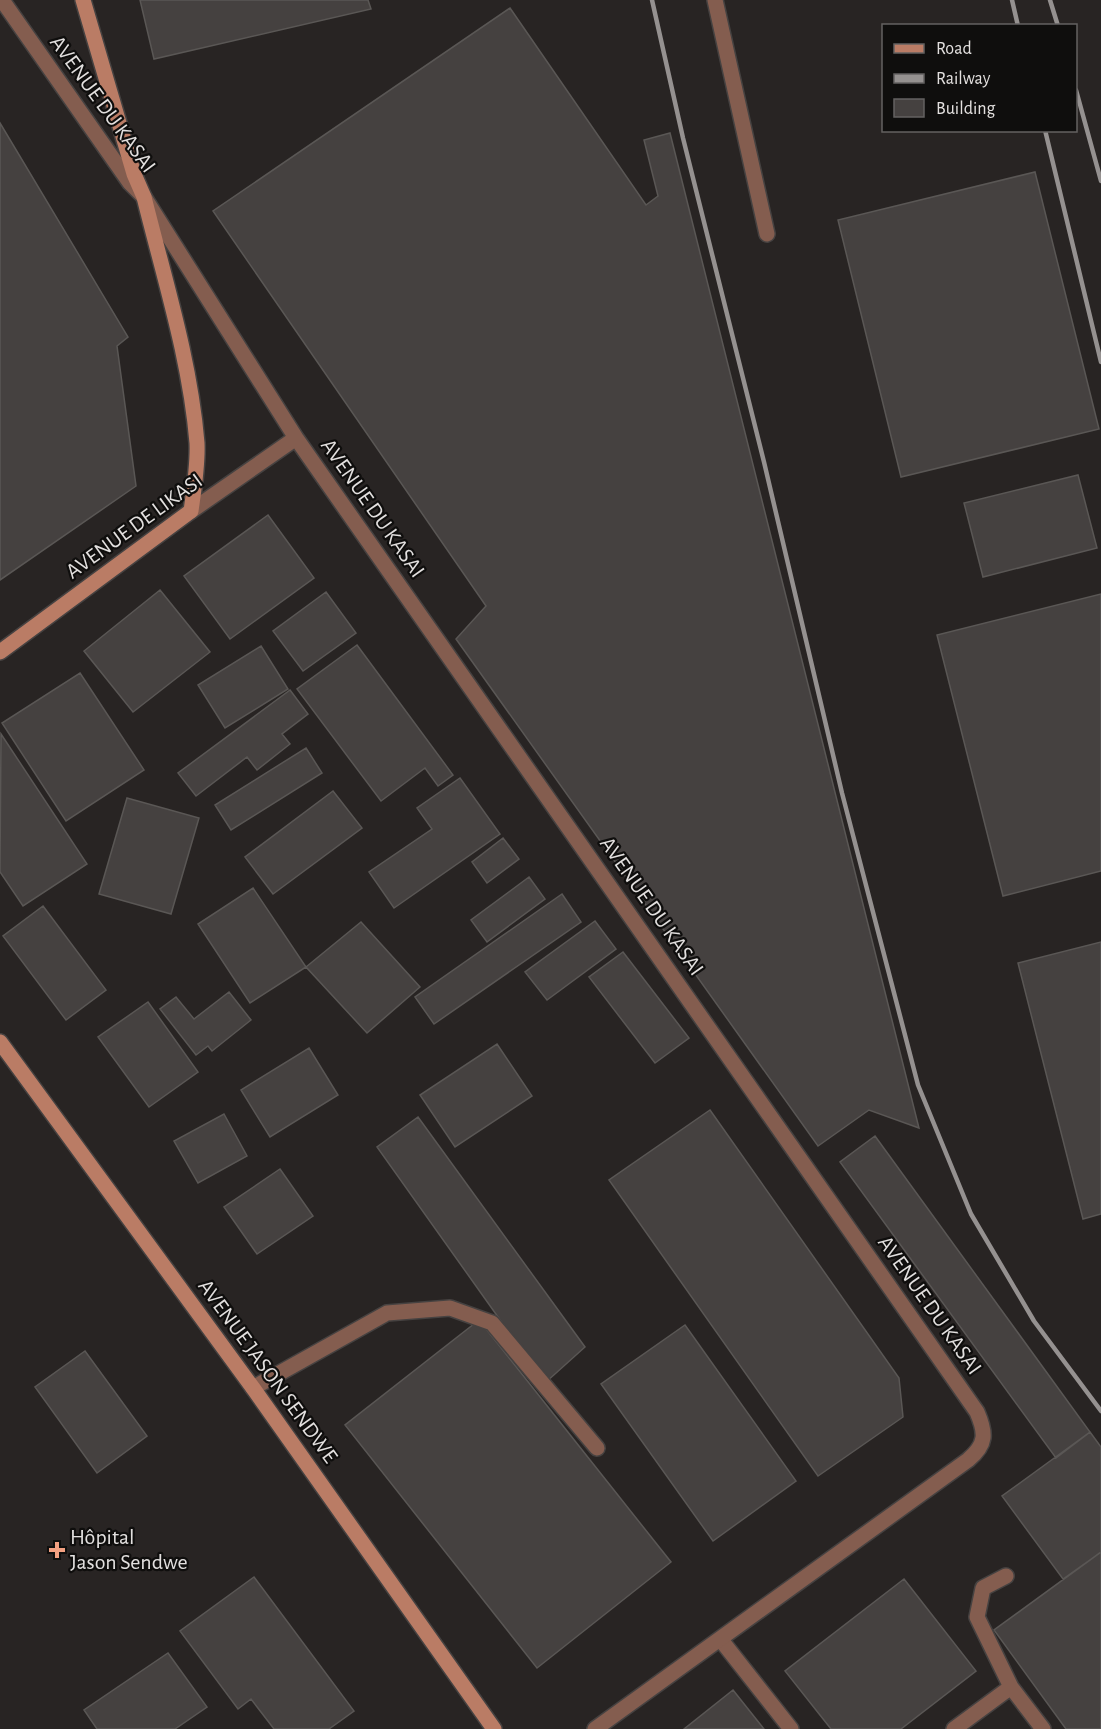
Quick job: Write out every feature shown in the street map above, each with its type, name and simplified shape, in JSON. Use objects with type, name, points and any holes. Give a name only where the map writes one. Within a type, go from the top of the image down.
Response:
[{"type":"main road","points":[[83,0],[134,174],[144,197],[186,365],[197,445],[191,511]]},
{"type":"main road","name":"AVENUE DE LIKASI","points":[[0,652],[191,511]]},
{"type":"main road","name":"AVENUE JASON SENDWE","points":[[0,1042],[254,1388],[494,1729]]},
{"type":"street","name":"AVENUE DU KASAI","points":[[2,0],[130,183],[144,197],[296,438],[977,1412],[983,1426],[983,1440],[979,1451],[968,1460],[595,1729]]},
{"type":"street","points":[[715,0],[767,234]]},
{"type":"street","name":"AVENUE DE LIKASI","points":[[191,511],[296,438]]},
{"type":"street","points":[[254,1388],[387,1312],[450,1308],[492,1323],[597,1448]]},
{"type":"street","points":[[1006,1576],[983,1588],[977,1617],[1011,1687],[1043,1729]]},
{"type":"street","points":[[721,1640],[791,1729]]},
{"type":"street","points":[[954,1729],[1011,1687]]},
{"type":"building","points":[[140,0],[368,0],[371,9],[154,59]]},
{"type":"building","points":[[510,8],[646,205],[658,196],[644,140],[670,133],[919,1128],[869,1110],[818,1146],[456,639],[486,606],[213,211]]},
{"type":"building","points":[[0,123],[128,337],[117,346],[136,486],[0,580]]},
{"type":"building","points":[[1035,172],[1099,429],[901,477],[838,220]]},
{"type":"building","points":[[1078,475],[1097,548],[983,577],[964,503]]},
{"type":"building","points":[[268,515],[314,578],[230,639],[184,576]]},
{"type":"building","points":[[160,590],[210,652],[133,712],[84,651]]},
{"type":"building","points":[[326,592],[356,633],[303,671],[273,631]]},
{"type":"building","points":[[1101,594],[1101,871],[1003,896],[937,635]]},
{"type":"building","points":[[357,645],[453,775],[438,786],[425,768],[381,801],[297,689]]},
{"type":"building","points":[[261,646],[288,689],[225,728],[198,685]]},
{"type":"building","points":[[80,673],[144,770],[66,821],[2,723]]},
{"type":"building","points":[[290,690],[308,714],[282,734],[290,744],[257,770],[247,757],[196,796],[178,773]]},
{"type":"building","points":[[1,734],[87,864],[23,906],[0,872]]},
{"type":"building","points":[[306,748],[322,773],[231,830],[215,805]]},
{"type":"building","points":[[460,778],[500,834],[394,908],[369,872],[432,829],[417,808]]},
{"type":"building","points":[[333,791],[362,828],[273,894],[245,857]]},
{"type":"building","points":[[127,798],[199,818],[171,914],[99,894]]},
{"type":"building","points":[[503,838],[519,859],[487,883],[472,862]]},
{"type":"building","points":[[529,877],[545,899],[487,942],[471,920]]},
{"type":"building","points":[[253,888],[306,967],[250,1003],[198,924]]},
{"type":"building","points":[[562,894],[581,922],[434,1024],[415,997]]},
{"type":"building","points":[[43,906],[106,990],[66,1020],[3,936]]},
{"type":"building","points":[[595,921],[616,949],[547,1000],[525,972]]},
{"type":"building","points":[[361,922],[420,987],[367,1033],[306,967]]},
{"type":"building","points":[[1101,942],[1101,1214],[1083,1219],[1018,963]]},
{"type":"building","points":[[623,952],[689,1038],[655,1063],[589,977]]},
{"type":"building","points":[[229,992],[251,1020],[212,1051],[208,1046],[196,1055],[160,1009],[176,997],[194,1019]]},
{"type":"building","points":[[148,1002],[198,1072],[149,1107],[98,1037]]},
{"type":"building","points":[[497,1044],[532,1096],[455,1147],[420,1095]]},
{"type":"building","points":[[309,1048],[338,1095],[270,1137],[241,1090]]},
{"type":"building","points":[[710,1110],[899,1378],[903,1417],[818,1476],[609,1180]]},
{"type":"building","points":[[224,1114],[247,1156],[198,1183],[174,1141]]},
{"type":"building","points":[[418,1117],[585,1347],[545,1383],[377,1147]]},
{"type":"building","points":[[875,1136],[1090,1432],[1056,1458],[840,1162]]},
{"type":"building","points":[[280,1169],[313,1216],[257,1254],[224,1207]]},
{"type":"building","points":[[479,1320],[671,1562],[537,1668],[345,1425]]},
{"type":"building","points":[[685,1325],[796,1481],[713,1541],[601,1384]]},
{"type":"building","points":[[85,1351],[147,1436],[97,1473],[35,1387]]},
{"type":"building","points":[[1090,1432],[1101,1447],[1101,1552],[1063,1579],[1002,1496]]},
{"type":"building","points":[[1101,1552],[1101,1729],[1066,1729],[994,1630]]},
{"type":"building","points":[[254,1577],[354,1711],[329,1729],[274,1729],[251,1699],[238,1709],[180,1631]]},
{"type":"building","points":[[904,1579],[976,1671],[901,1729],[831,1729],[785,1671]]},
{"type":"building","points":[[168,1653],[207,1707],[175,1729],[97,1729],[84,1710]]},
{"type":"building","points":[[733,1690],[764,1729],[684,1729]]},
{"type":"railway","points":[[652,0],[683,138],[764,462],[842,793],[918,1085],[971,1214],[1034,1321],[1101,1411]]},
{"type":"railway","points":[[1012,0],[1018,24]]},
{"type":"railway","points":[[1050,0],[1057,24]]},
{"type":"railway","points":[[1077,94],[1101,181]]},
{"type":"railway","points":[[1045,132],[1101,362]]},
{"type":"place","name":"Hôpital Jason Sendwe","points":[[57,1550]]}]
